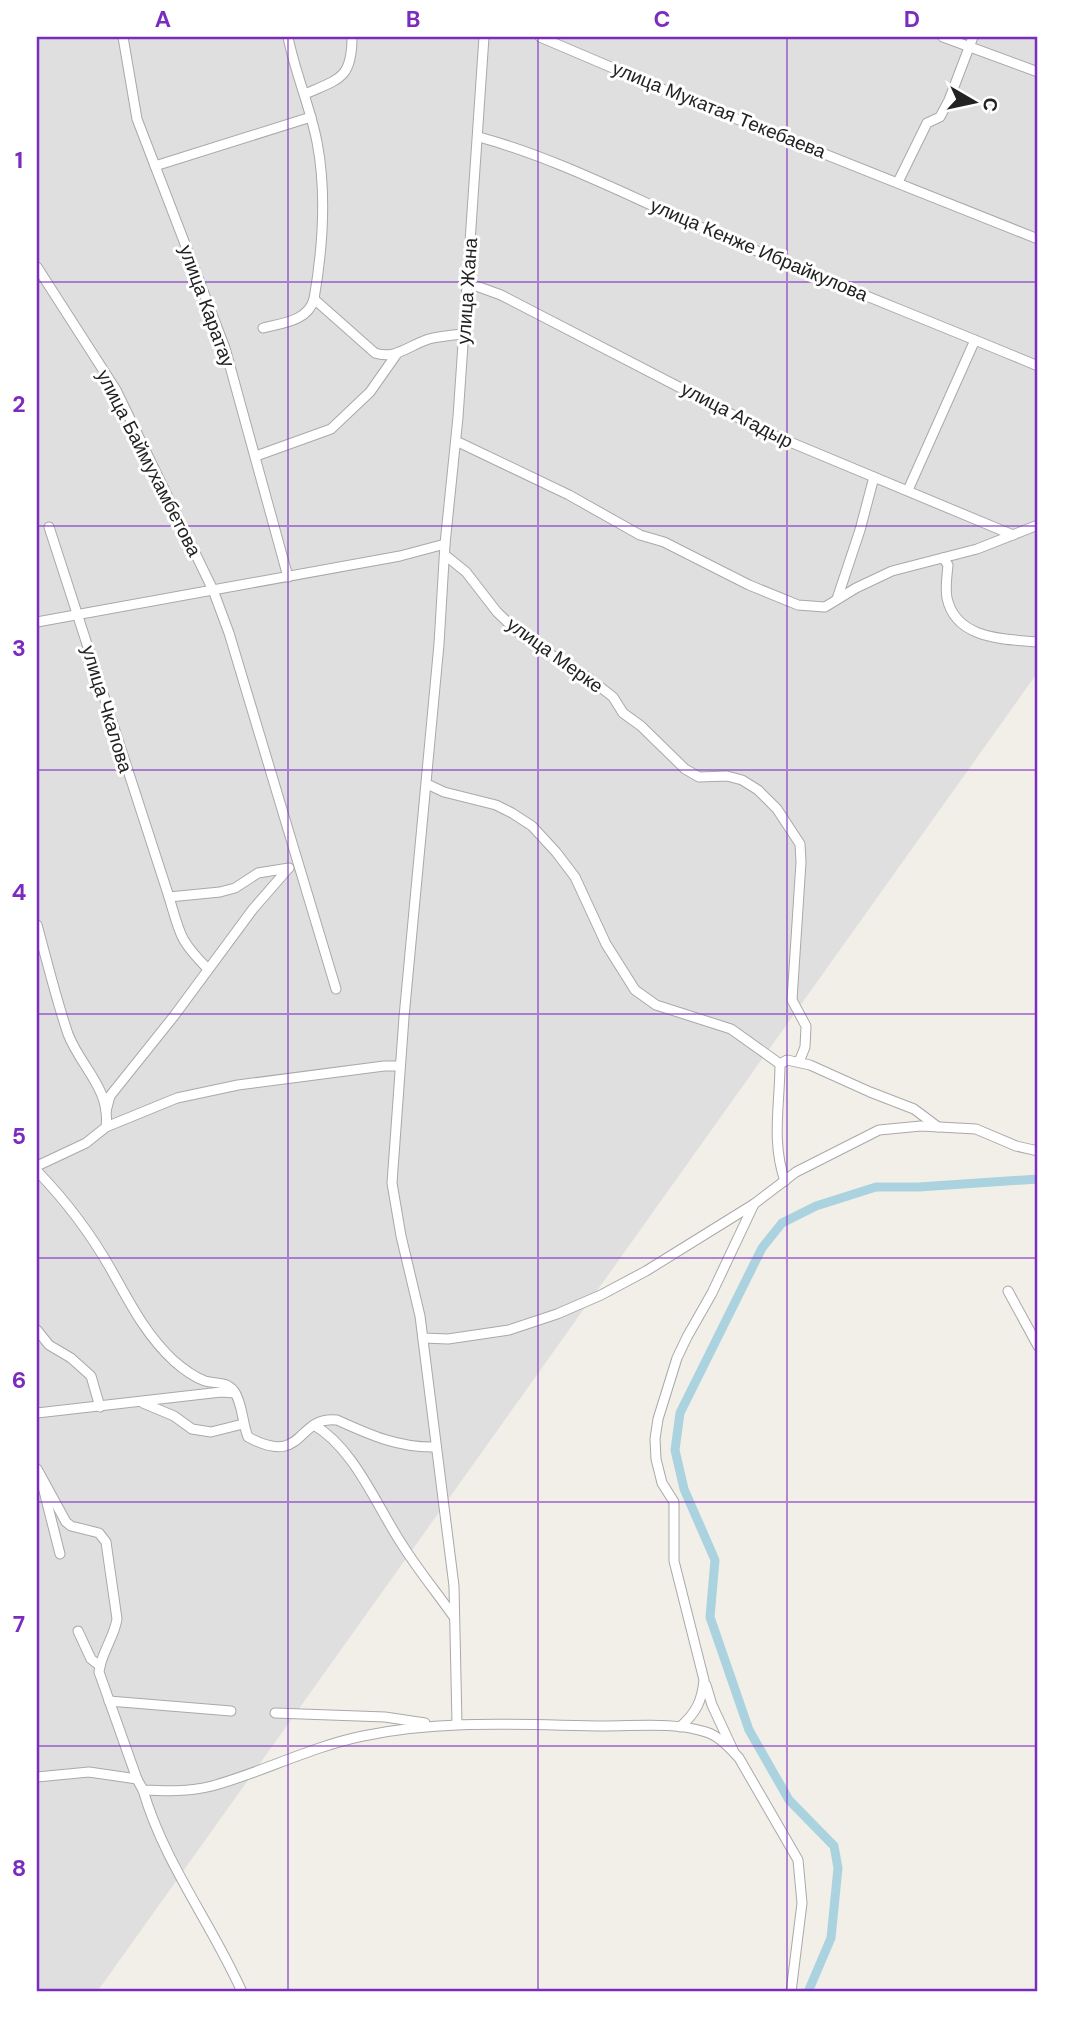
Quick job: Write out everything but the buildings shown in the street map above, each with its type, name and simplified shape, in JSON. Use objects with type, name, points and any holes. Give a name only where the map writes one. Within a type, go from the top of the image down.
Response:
[{"type":"street","name":"улица Каратау","points":[[123,37],[137,119],[225,348],[288,577]]},
{"type":"street","points":[[264,328],[300,318],[309,312],[314,299],[324,215],[317,144],[305,94],[293,65],[288,37]]},
{"type":"street","points":[[305,94],[334,82],[346,72],[350,64],[352,37]]},
{"type":"street","name":"улица Жана","points":[[457,1724],[454,1586],[423,1338],[412,1277],[393,1199],[393,1163],[446,555],[444,544],[456,441],[484,37]]},
{"type":"street","name":"улица Мукатая Текебаева","points":[[540,37],[674,94],[1038,239]]},
{"type":"street","points":[[943,37],[971,41],[1038,72]]},
{"type":"street","points":[[898,182],[927,123],[940,117],[971,41]]},
{"type":"street","points":[[155,166],[311,117]]},
{"type":"street","name":"улица Кенже Ибрайкулова","points":[[479,137],[508,145],[618,190],[713,233],[1038,366]]},
{"type":"street","name":"улица Баймухамбетова","points":[[37,267],[116,390],[213,590],[229,633],[336,989]]},
{"type":"street","name":"улица Агадыр","points":[[468,283],[513,301],[766,432],[1013,535]]},
{"type":"street","points":[[314,299],[375,353],[396,355],[432,338],[464,334]]},
{"type":"street","points":[[908,490],[975,340]]},
{"type":"street","points":[[256,456],[331,429],[370,392],[396,355]]},
{"type":"street","points":[[456,441],[569,495],[640,535],[664,542],[798,605],[825,607],[892,571],[943,558],[1038,525]]},
{"type":"street","points":[[836,600],[860,530],[874,477]]},
{"type":"street","name":"улица Чкалова","points":[[49,527],[79,614],[178,934],[208,969]]},
{"type":"street","points":[[37,622],[426,551],[444,544]]},
{"type":"street","name":"улица Мерке","points":[[446,555],[466,572],[496,612],[523,637],[590,679],[613,697],[623,713],[641,726],[685,769],[699,777],[727,776],[742,780],[758,790],[777,809],[800,844],[792,1000],[806,1026],[807,1035],[799,1062]]},
{"type":"street","points":[[943,558],[948,565],[947,597],[959,622],[972,632],[1038,642]]},
{"type":"street","points":[[427,784],[444,792],[496,805],[532,826],[575,877],[606,944],[635,990],[656,1005],[731,1029],[780,1064]]},
{"type":"street","points":[[106,1127],[110,1096],[174,1017],[253,909],[289,868],[298,863]]},
{"type":"street","points":[[167,894],[220,892],[235,888],[258,873],[289,868]]},
{"type":"street","points":[[37,925],[69,1035],[97,1082],[106,1111]]},
{"type":"street","points":[[780,1064],[787,1060],[799,1062],[914,1109],[938,1127]]},
{"type":"street","points":[[780,1064],[776,1137],[779,1167],[785,1181]]},
{"type":"street","points":[[400,1066],[238,1085],[177,1098],[106,1127],[86,1143],[37,1168],[95,1244],[140,1322],[152,1337],[174,1361],[190,1373],[205,1381],[226,1384],[235,1393],[248,1437],[274,1447],[289,1446],[314,1425],[329,1419],[382,1440],[405,1446],[436,1447]]},
{"type":"street","points":[[423,1338],[448,1339],[509,1330],[557,1314],[601,1295],[754,1204],[796,1172],[879,1130],[894,1127],[976,1129],[1016,1146],[1038,1151]]},
{"type":"street","points":[[754,1204],[712,1293],[677,1358],[654,1438],[662,1483],[674,1502],[674,1561],[712,1705],[734,1752],[798,1860],[802,1903],[791,1992]]},
{"type":"street","points":[[1008,1291],[1038,1346]]},
{"type":"street","points":[[37,1330],[50,1345],[71,1358],[91,1376],[100,1407]]},
{"type":"street","points":[[37,1413],[221,1392],[235,1393]]},
{"type":"street","points":[[141,1402],[174,1416],[192,1429],[211,1432],[243,1424]]},
{"type":"street","points":[[314,1425],[330,1434],[346,1453],[404,1548],[454,1618]]},
{"type":"street","points":[[38,1472],[60,1554]]},
{"type":"street","points":[[38,1472],[66,1521],[71,1526],[99,1533],[106,1542],[117,1619],[115,1631],[100,1666],[103,1686],[137,1779],[173,1863],[242,1992]]},
{"type":"street","points":[[78,1631],[91,1659],[100,1666]]},
{"type":"street","points":[[680,1727],[695,1713],[704,1680]]},
{"type":"street","points":[[109,1702],[231,1711]]},
{"type":"street","points":[[275,1713],[385,1717],[438,1725]]},
{"type":"street","points":[[143,1790],[170,1791],[210,1786],[318,1748],[361,1736],[438,1725],[680,1727],[710,1733],[734,1752]]},
{"type":"street","points":[[37,1777],[89,1772],[137,1779]]},
{"type":"shaded area","points":[[37,37],[1038,37],[1038,672],[97,1992],[37,1992]]},
{"type":"waterway","points":[[808,1992],[831,1938],[838,1868],[834,1846],[789,1800],[749,1730],[710,1617],[715,1560],[684,1489],[675,1450],[680,1413],[762,1248],[782,1223],[816,1206],[876,1187],[919,1187],[1038,1179]]}]
